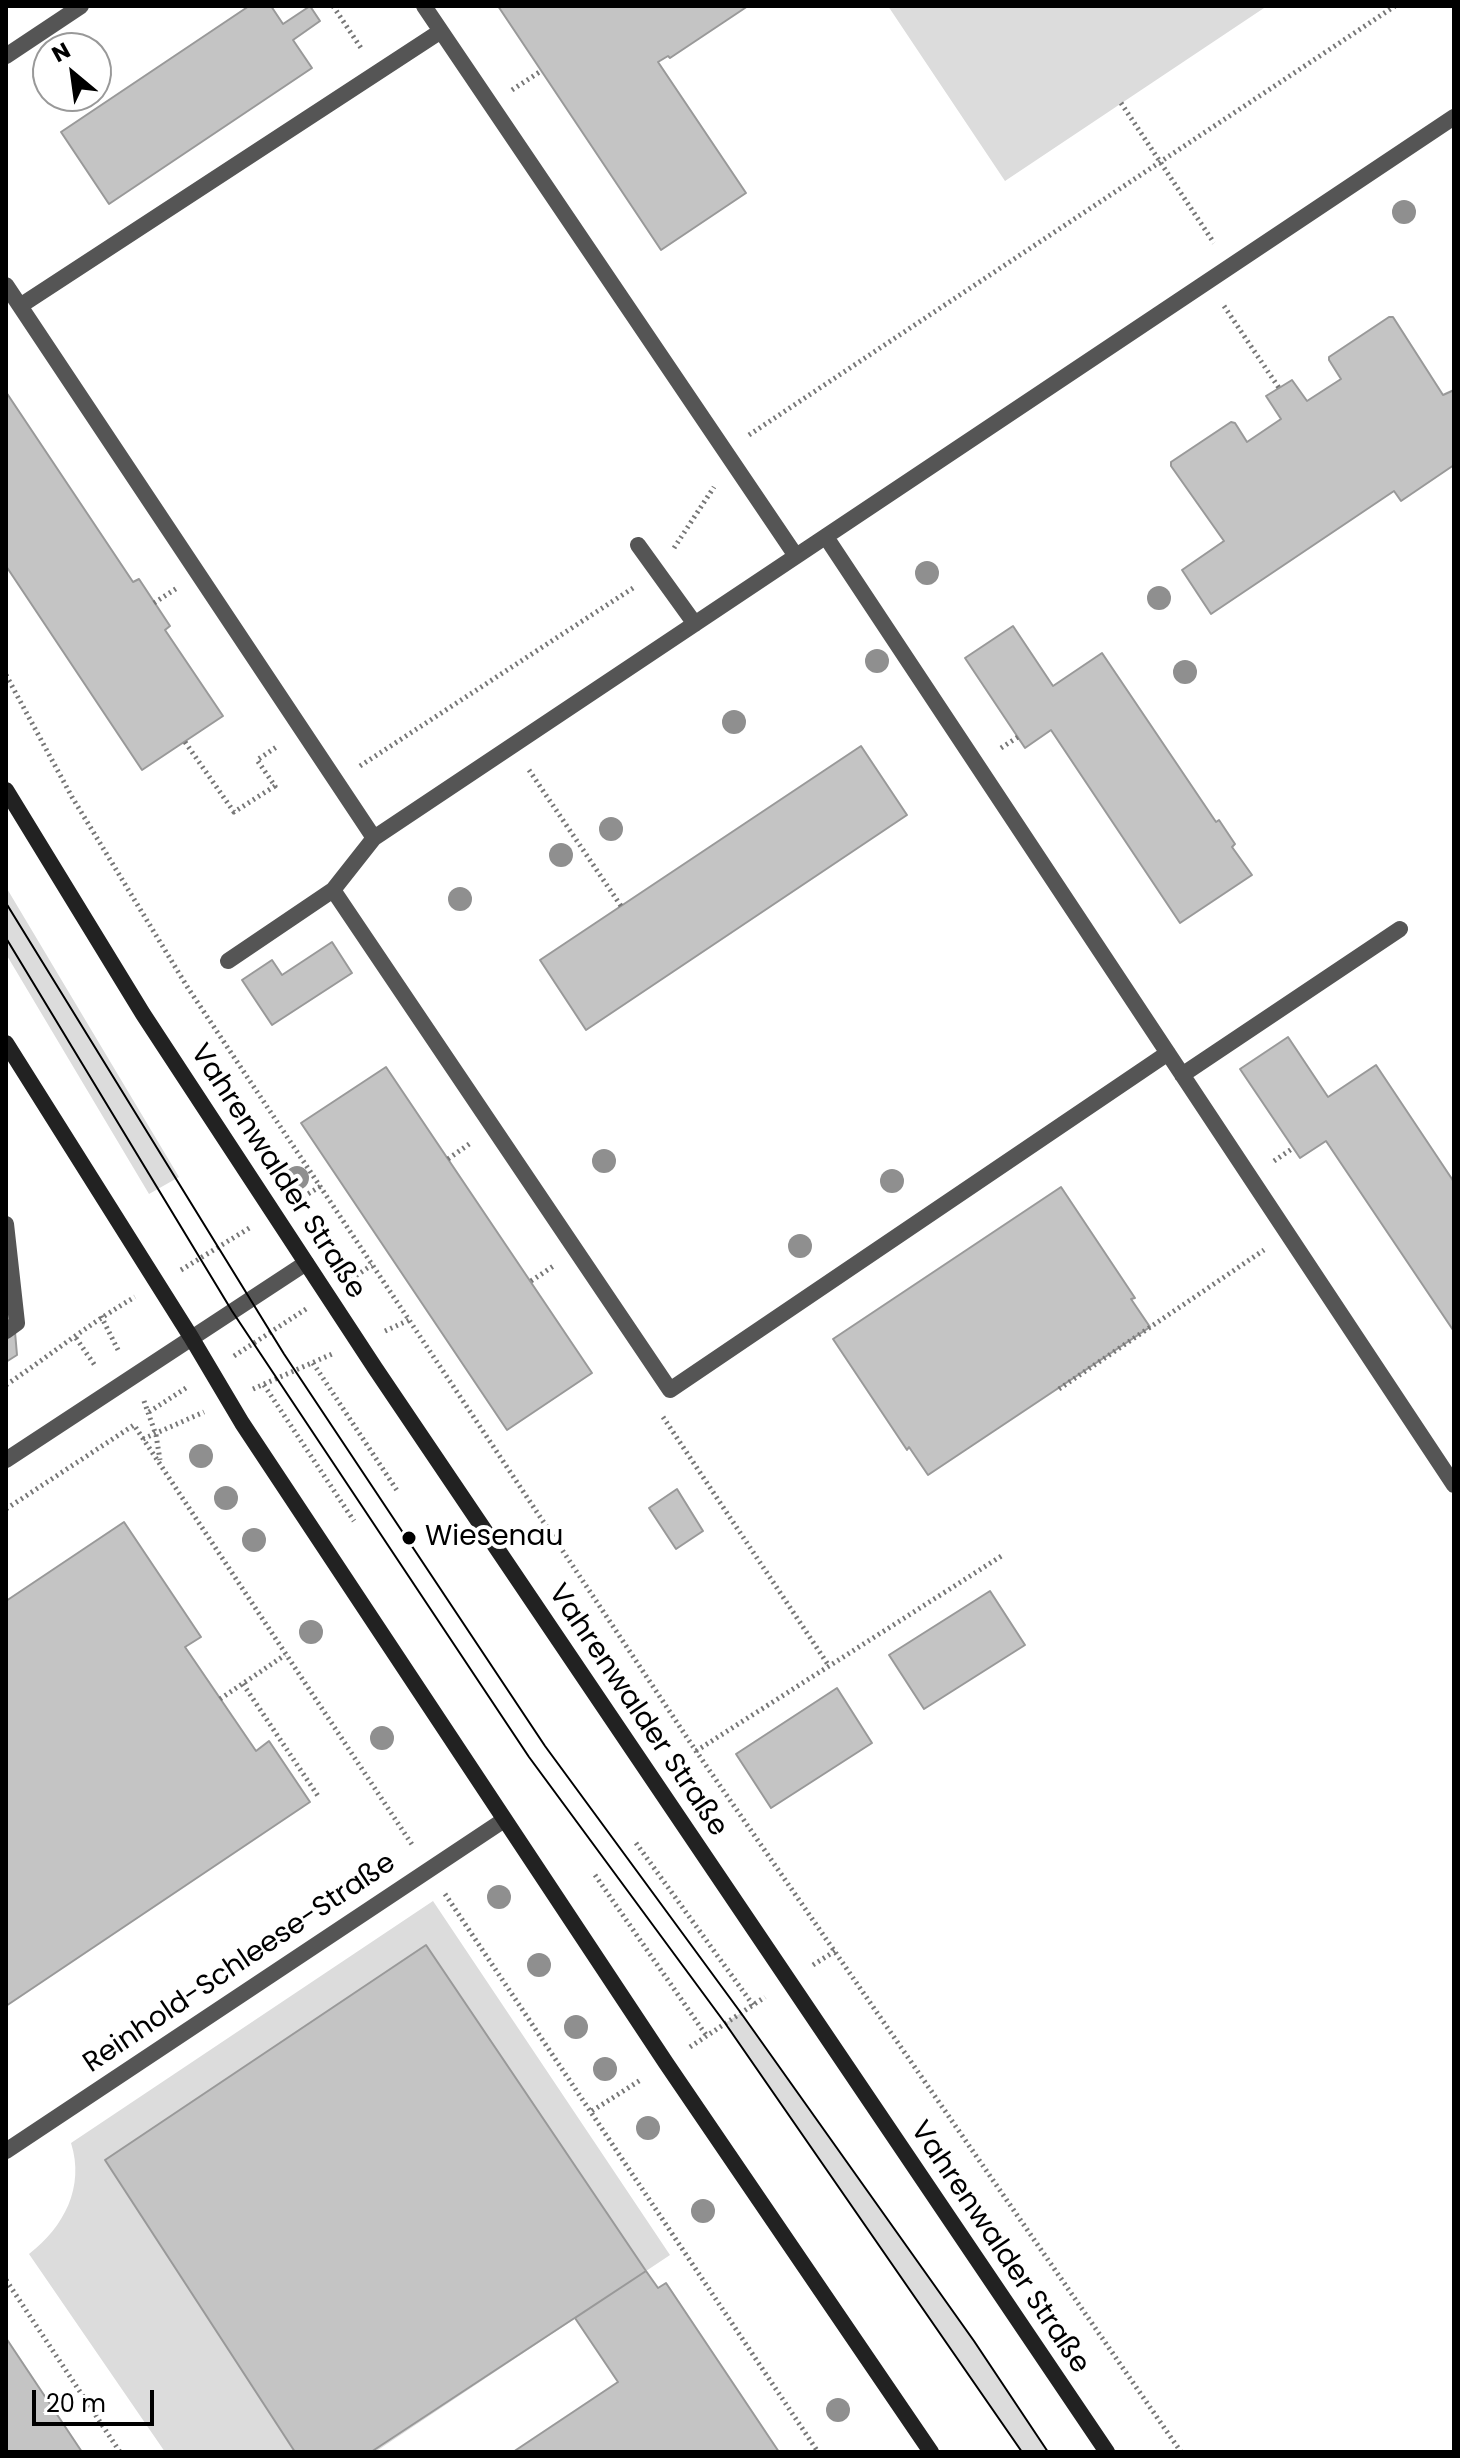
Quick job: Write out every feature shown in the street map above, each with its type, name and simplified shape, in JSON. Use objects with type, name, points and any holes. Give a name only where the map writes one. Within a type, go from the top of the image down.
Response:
[{"type":"main road","name":"Vahrenwalder Straße","points":[[6,790],[143,1014],[327,1295],[1107,2452]]},
{"type":"main road","points":[[6,1043],[211,1372],[504,1820],[931,2452]]},
{"type":"street","points":[[6,56],[81,6]]},
{"type":"street","points":[[424,6],[796,556]]},
{"type":"street","points":[[20,306],[441,31]]},
{"type":"street","points":[[228,961],[333,890],[374,838],[1454,117]]},
{"type":"street","points":[[6,285],[374,838]]},
{"type":"street","points":[[826,537],[1454,1485]]},
{"type":"street","points":[[638,545],[695,624]]},
{"type":"street","points":[[333,890],[670,1390],[1168,1053]]},
{"type":"street","points":[[1182,1075],[1400,929]]},
{"type":"street","points":[[6,1331],[17,1323],[7,1233]]},
{"type":"street","points":[[6,1460],[306,1263]]},
{"type":"street","name":"Reinhold-Schleese-Straße","points":[[6,2151],[504,1820]]},
{"type":"path","points":[[333,6],[378,72]]},
{"type":"path","points":[[335,781],[658,572],[747,436],[1395,6]]},
{"type":"path","points":[[1121,103],[1230,267]]},
{"type":"path","points":[[1208,282],[1279,388]]},
{"type":"path","points":[[6,675],[72,797],[188,988],[696,1751],[1181,2452]]},
{"type":"path","points":[[185,742],[234,812],[275,786],[257,760],[302,731]]},
{"type":"path","points":[[513,746],[621,906]]},
{"type":"path","points":[[6,1385],[76,1338],[101,1316],[321,1186]]},
{"type":"path","points":[[1059,1389],[1288,1234]]},
{"type":"path","points":[[149,1412],[372,1265]]},
{"type":"path","points":[[354,1521],[264,1385],[313,1363],[398,1492]]},
{"type":"path","points":[[6,1509],[134,1425],[818,2452]]},
{"type":"path","points":[[696,1751],[1003,1555]]},
{"type":"path","points":[[810,1636],[829,1666]]},
{"type":"path","points":[[220,1699],[285,1655]]},
{"type":"path","points":[[243,1684],[318,1796]]},
{"type":"path","points":[[636,1843],[753,2005]]},
{"type":"path","points":[[595,1875],[707,2036]]},
{"type":"path","points":[[592,2111],[835,1951]]},
{"type":"path","points":[[6,2280],[120,2452]]},
{"type":"shaded area","points":[[888,6],[1267,6],[1005,181]]},
{"type":"shaded area","points":[[6,887],[179,1177],[149,1194],[6,954]]},
{"type":"shaded area","points":[[433,1901],[670,2255],[375,2452],[165,2452],[29,2254],[52,2231],[68,2205],[75,2175],[71,2143]]},
{"type":"shaded area","points":[[741,2013],[974,2341],[1048,2452],[1022,2452],[725,2023]]},
{"type":"building","points":[[249,6],[271,6],[283,24],[310,6],[320,21],[293,40],[312,68],[109,204],[61,132],[91,112],[112,112],[112,98]]},
{"type":"building","points":[[498,6],[748,6],[670,58],[668,56],[658,62],[746,193],[661,250]]},
{"type":"building","points":[[1393,317],[1443,395],[1454,390],[1454,465],[1401,501],[1394,491],[1211,614],[1182,570],[1224,541],[1171,462],[1231,422],[1235,423],[1247,442],[1281,419],[1266,396],[1292,380],[1307,401],[1341,379],[1329,357]]},
{"type":"building","points":[[6,392],[133,582],[139,579],[170,626],[165,630],[223,716],[142,770],[6,566]]},
{"type":"building","points":[[1013,626],[1053,686],[1102,653],[1216,822],[1219,820],[1235,844],[1232,847],[1252,875],[1180,923],[1051,730],[1025,748],[965,658]]},
{"type":"building","points":[[861,746],[907,815],[586,1030],[540,960]]},
{"type":"building","points":[[332,942],[352,973],[272,1025],[242,980],[272,960],[282,975]]},
{"type":"building","points":[[1288,1037],[1328,1097],[1376,1065],[1454,1182],[1453,1330],[1326,1141],[1300,1158],[1240,1069]]},
{"type":"building","points":[[386,1067],[592,1373],[507,1430],[301,1123]]},
{"type":"building","points":[[1061,1187],[1135,1298],[1131,1299],[1150,1327],[928,1475],[909,1447],[907,1450],[833,1339]]},
{"type":"building","points":[[6,1247],[17,1355],[6,1362]]},
{"type":"building","points":[[677,1489],[703,1531],[676,1549],[649,1508]]},
{"type":"building","points":[[124,1522],[201,1637],[185,1647],[256,1751],[269,1741],[310,1802],[6,2006],[6,1601]]},
{"type":"building","points":[[990,1591],[1025,1645],[924,1709],[889,1655]]},
{"type":"building","points":[[837,1688],[872,1743],[771,1808],[736,1754]]},
{"type":"building","points":[[426,1945],[646,2271],[371,2452],[295,2452],[105,2160]]},
{"type":"building","points":[[646,2271],[658,2288],[666,2283],[779,2452],[513,2452],[618,2382],[575,2318]]},
{"type":"building","points":[[6,2338],[82,2452],[6,2452]]},
{"type":"tram line","points":[[6,903],[284,1354],[545,1746],[741,2013],[974,2341],[1048,2452]]},
{"type":"tram line","points":[[6,938],[232,1311],[529,1757],[725,2023],[1022,2452]]},
{"type":"place","name":"Wiesenau","points":[[409,1538]]}]
